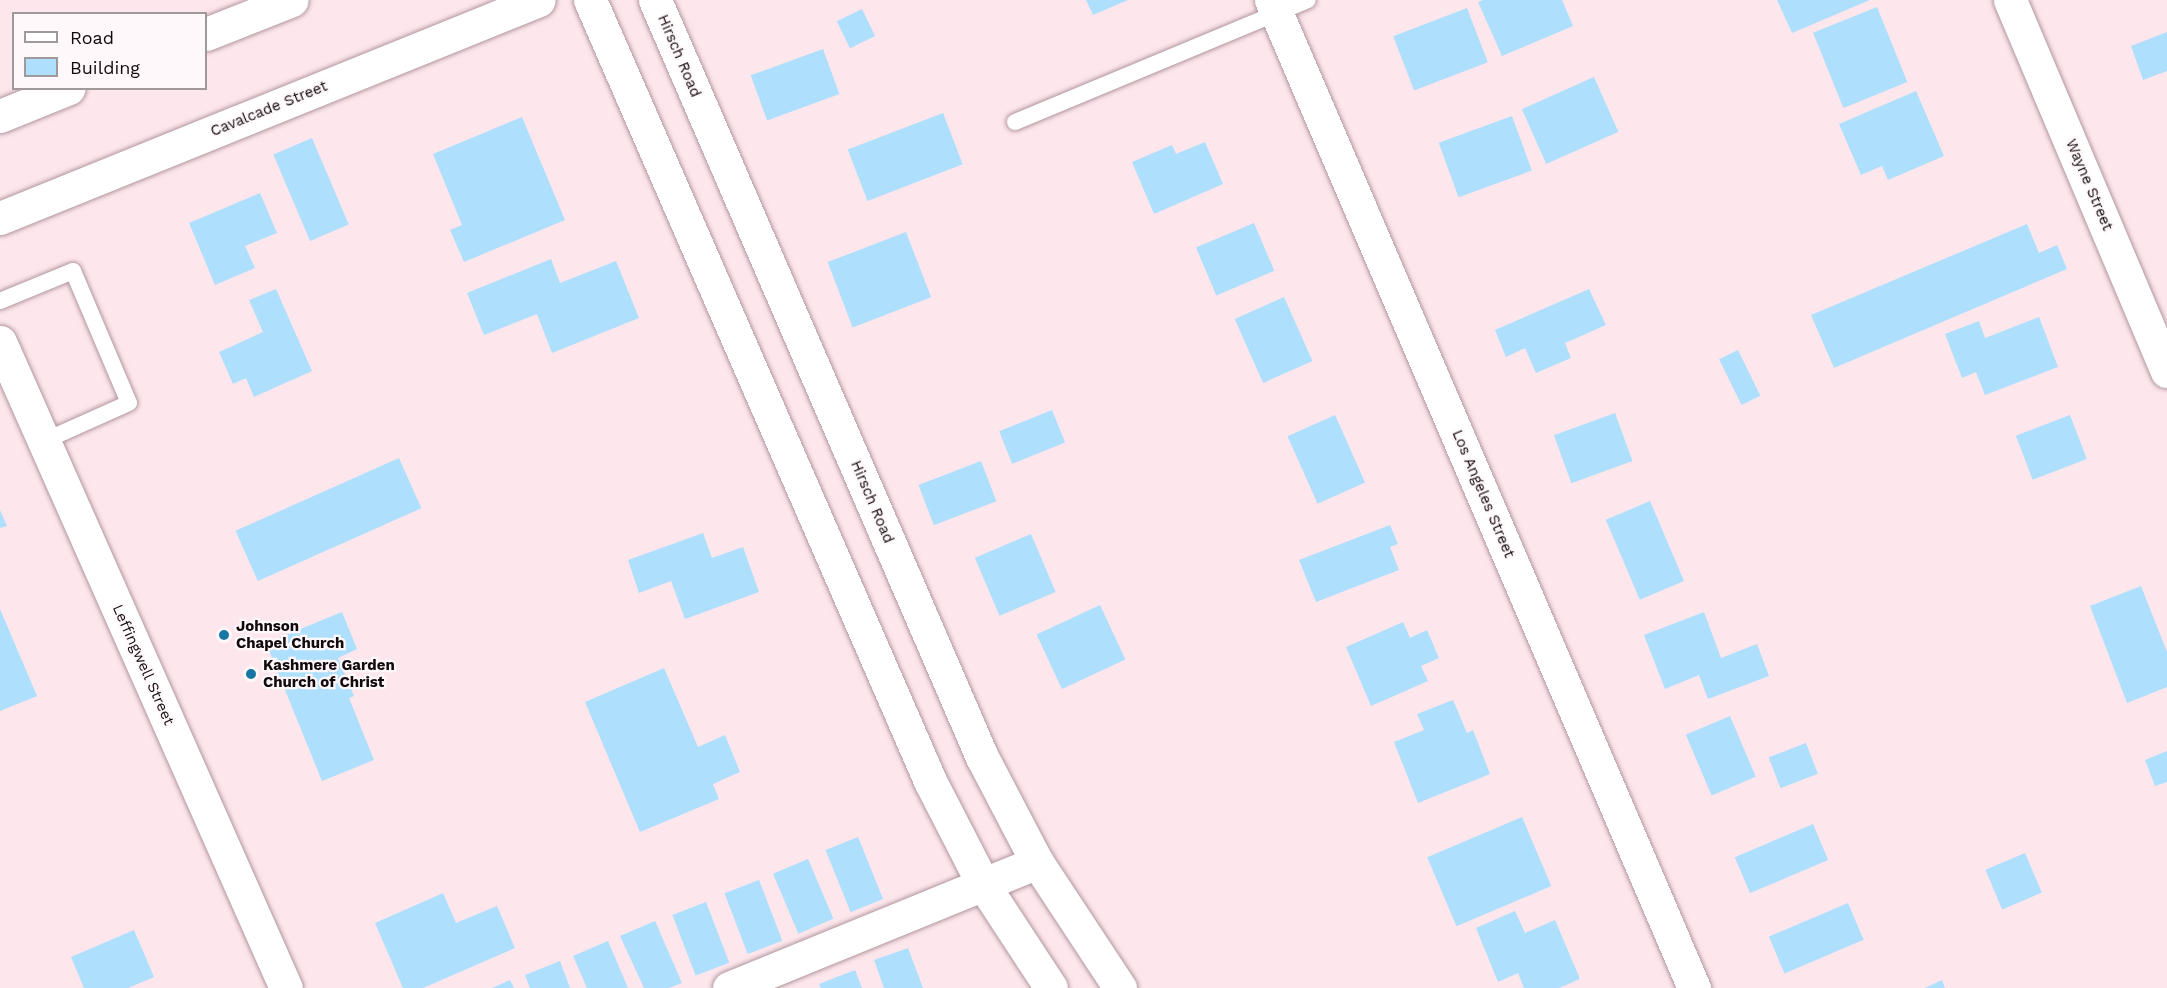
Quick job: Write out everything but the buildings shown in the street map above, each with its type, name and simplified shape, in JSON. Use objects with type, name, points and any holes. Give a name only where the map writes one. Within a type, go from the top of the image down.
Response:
[{"type":"main road","points":[[207,34],[292,0]]},
{"type":"main road","name":"Cavalcade Street","points":[[0,218],[539,0]]},
{"type":"main road","points":[[590,0],[930,782],[983,884],[1051,988]]},
{"type":"main road","name":"Hirsch Road","points":[[655,0],[982,757],[1037,862],[1120,988]]},
{"type":"main road","name":"Wayne Street","points":[[2010,0],[2167,370]]},
{"type":"main road","name":"Los Angeles Street","points":[[1274,7],[1694,988]]},
{"type":"main road","points":[[0,116],[64,90]]},
{"type":"main road","name":"Leffingwell Street","points":[[0,342],[286,988]]},
{"type":"main road","points":[[729,988],[1037,862]]},
{"type":"lane","points":[[1015,122],[1274,7],[1308,0]]},
{"type":"lane","points":[[0,301],[74,271],[129,403],[44,441]]},
{"type":"place","name":"Johnson Chapel Church","points":[[224,635]]},
{"type":"place","name":"Kashmere Garden Church of Christ","points":[[251,674]]}]
